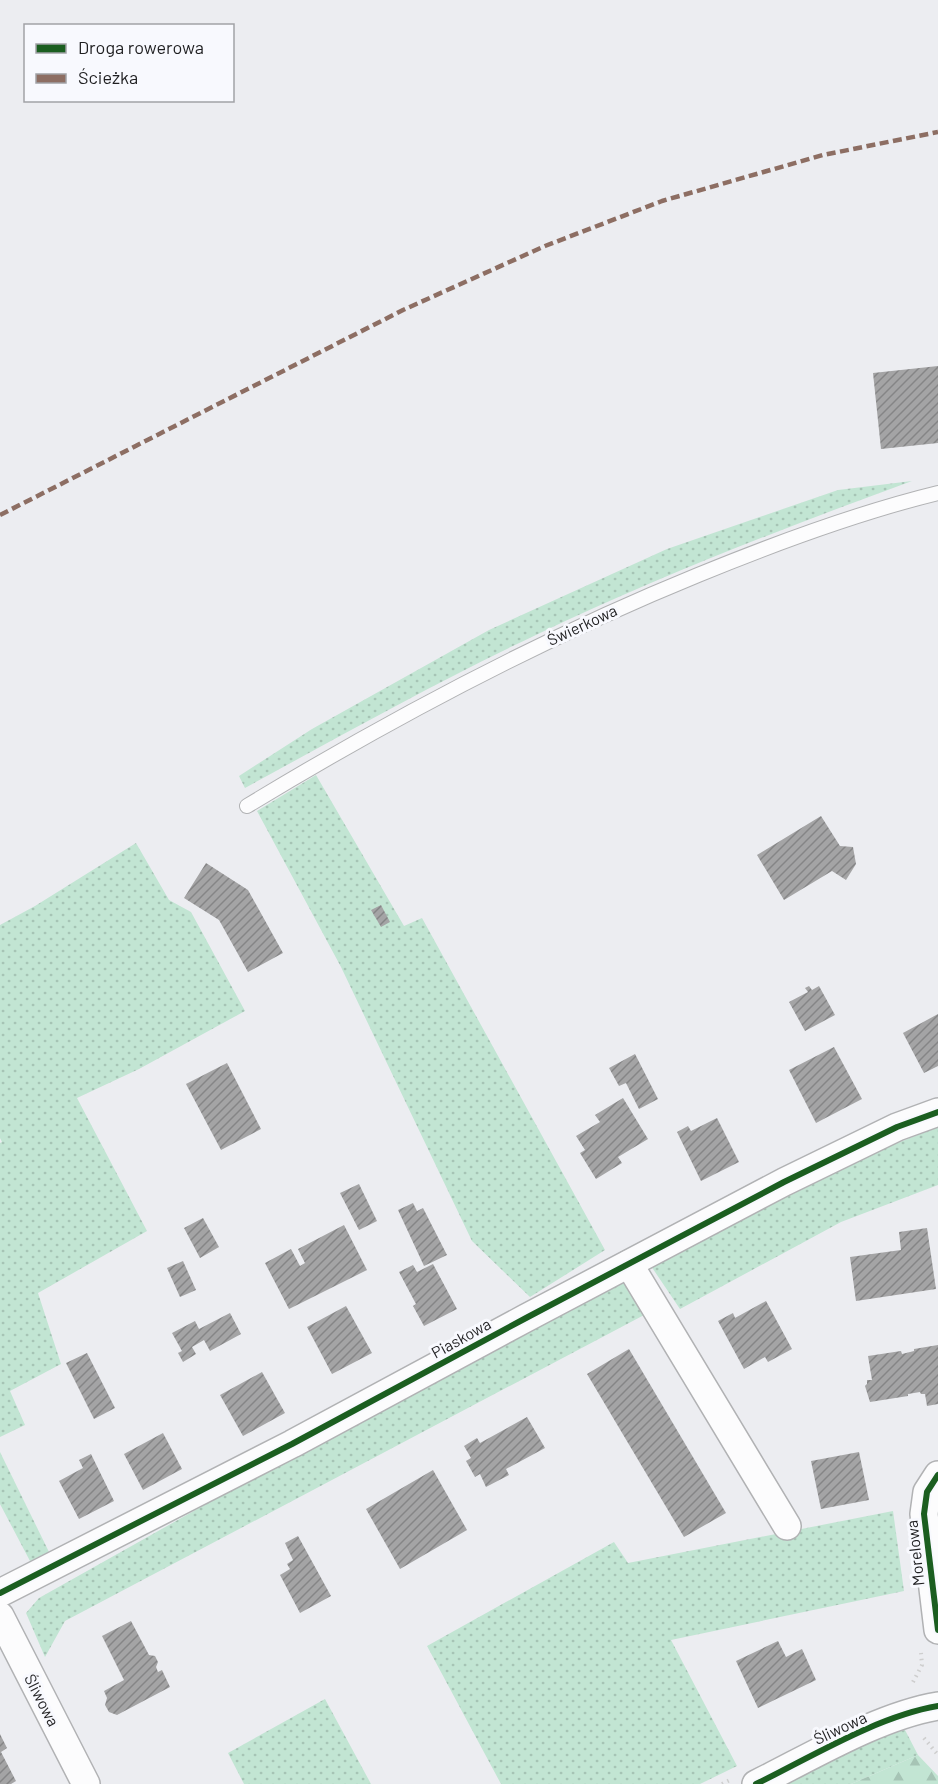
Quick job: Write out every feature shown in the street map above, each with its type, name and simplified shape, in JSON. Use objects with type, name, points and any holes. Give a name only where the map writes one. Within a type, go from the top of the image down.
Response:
[{"type":"street","name":"Piaskowa","points":[[0,1593],[292,1444],[795,1177],[897,1127],[938,1112]]},
{"type":"street","points":[[629,1264],[787,1526]]},
{"type":"street","name":"Morelowa","points":[[930,1637],[924,1514],[927,1492],[938,1475]]},
{"type":"street","name":"Śliwowa","points":[[0,1616],[86,1784]]},
{"type":"street","name":"Śliwowa","points":[[746,1781],[917,1710],[938,1706]]},
{"type":"lane","name":"Świerkowa","points":[[246,806],[345,747],[417,708],[533,648],[622,606],[768,547],[885,506],[938,493]]},
{"type":"path","points":[[912,1684],[922,1665],[930,1637]]},
{"type":"path","points":[[919,1734],[930,1743],[938,1755]]},
{"type":"path","points":[[722,1784],[746,1781]]},
{"type":"green space","points":[[912,481],[724,553],[584,613],[427,689],[245,788],[239,776],[312,729],[489,630],[667,549],[838,490]]},
{"type":"green space","points":[[316,775],[404,926],[422,918],[605,1250],[530,1297],[472,1241],[341,967],[257,811]]},
{"type":"green space","points":[[136,843],[169,900],[191,912],[245,1011],[139,1069],[77,1098],[147,1231],[38,1293],[61,1364],[10,1391],[25,1425],[0,1437],[0,1143],[2,1142],[0,1138],[0,925],[35,906]]},
{"type":"green space","points":[[938,1127],[938,1185],[841,1222],[680,1309],[651,1266],[655,1260],[872,1153]]},
{"type":"green space","points":[[622,1279],[646,1314],[65,1621],[45,1657],[26,1613],[39,1598],[240,1485]]},
{"type":"green space","points":[[0,1452],[49,1552],[30,1561],[0,1504]]},
{"type":"green space","points":[[893,1511],[904,1591],[671,1640],[737,1766],[700,1784],[501,1784],[427,1646],[614,1542],[628,1563]]},
{"type":"green space","points":[[325,1699],[371,1784],[244,1784],[228,1753]]},
{"type":"green space","points":[[905,1730],[918,1755],[851,1784],[785,1784],[883,1734]]},
{"type":"green space","points":[[918,1755],[938,1776],[938,1784],[851,1784]]},
{"type":"building","points":[[938,366],[938,443],[881,449],[873,373]]},
{"type":"building","points":[[821,816],[840,846],[853,847],[856,864],[846,880],[832,871],[784,900],[757,855]]},
{"type":"building","points":[[206,863],[248,890],[283,953],[248,972],[219,920],[184,898]]},
{"type":"building","points":[[381,905],[390,922],[381,927],[371,910]]},
{"type":"building","points":[[809,986],[812,990],[819,986],[835,1015],[805,1031],[789,1002],[808,992],[805,988]]},
{"type":"building","points":[[938,1014],[938,1066],[924,1073],[903,1033]]},
{"type":"building","points":[[834,1047],[862,1099],[816,1123],[789,1070]]},
{"type":"building","points":[[635,1054],[658,1099],[639,1109],[626,1083],[619,1086],[609,1068]]},
{"type":"building","points":[[227,1063],[261,1129],[221,1150],[186,1084]]},
{"type":"building","points":[[623,1098],[648,1139],[618,1157],[622,1163],[596,1179],[580,1153],[585,1150],[576,1136],[600,1122],[595,1115]]},
{"type":"building","points":[[717,1118],[739,1162],[701,1181],[677,1132],[688,1126],[691,1131]]},
{"type":"building","points":[[359,1184],[377,1221],[359,1230],[340,1193]]},
{"type":"building","points":[[413,1203],[417,1211],[423,1208],[447,1255],[424,1266],[398,1210]]},
{"type":"building","points":[[203,1218],[219,1247],[200,1258],[184,1228]]},
{"type":"building","points":[[344,1225],[367,1270],[289,1309],[265,1263],[291,1249],[300,1266],[305,1263],[298,1249]]},
{"type":"building","points":[[927,1228],[936,1289],[856,1301],[850,1257],[901,1250],[899,1232]]},
{"type":"building","points":[[183,1261],[196,1290],[180,1297],[167,1268]]},
{"type":"building","points":[[433,1264],[457,1309],[424,1326],[413,1306],[416,1304],[399,1272],[413,1265],[417,1272]]},
{"type":"building","points":[[766,1301],[792,1349],[768,1362],[765,1357],[744,1369],[718,1321],[733,1313],[735,1318]]},
{"type":"building","points":[[346,1306],[372,1353],[332,1374],[307,1327]]},
{"type":"building","points":[[230,1313],[241,1334],[210,1351],[204,1340],[192,1347],[196,1354],[183,1362],[178,1353],[182,1351],[172,1333],[195,1321],[199,1329]]},
{"type":"building","points":[[938,1345],[938,1404],[927,1406],[925,1394],[920,1392],[870,1402],[865,1386],[867,1380],[872,1380],[868,1356],[901,1351],[902,1354],[914,1351],[914,1349]]},
{"type":"building","points":[[629,1349],[726,1513],[684,1537],[587,1374]]},
{"type":"building","points":[[87,1353],[115,1408],[94,1419],[66,1363]]},
{"type":"building","points":[[262,1372],[285,1413],[243,1436],[220,1395]]},
{"type":"building","points":[[527,1417],[545,1448],[506,1469],[509,1475],[486,1487],[480,1474],[475,1477],[466,1461],[471,1458],[464,1446],[477,1438],[480,1443]]},
{"type":"building","points":[[163,1433],[182,1469],[143,1490],[124,1454]]},
{"type":"building","points":[[859,1452],[869,1500],[821,1509],[811,1461]]},
{"type":"building","points":[[91,1454],[114,1501],[79,1519],[59,1481],[83,1468],[79,1460]]},
{"type":"building","points":[[433,1470],[467,1530],[400,1569],[366,1509]]},
{"type":"building","points":[[298,1536],[331,1596],[300,1613],[280,1575],[290,1569],[287,1564],[293,1560],[285,1543]]},
{"type":"building","points":[[131,1621],[149,1655],[155,1656],[158,1662],[156,1667],[158,1672],[162,1670],[170,1687],[117,1715],[109,1712],[105,1705],[107,1698],[104,1691],[124,1680],[102,1636]]},
{"type":"building","points":[[778,1641],[786,1657],[802,1649],[816,1680],[758,1708],[736,1661]]},
{"type":"building","points":[[0,1734],[7,1748],[1,1752],[16,1781],[11,1784],[0,1784]]},
{"type":"marked path","points":[[0,515],[403,310],[545,246],[662,201],[823,155],[938,132]]},
{"type":"cycle path","points":[[0,1593],[292,1444],[784,1182],[897,1127],[938,1112]]},
{"type":"cycle path","points":[[938,1475],[927,1492],[924,1514],[938,1630]]},
{"type":"cycle path","points":[[756,1784],[869,1728],[915,1711],[938,1706]]}]
